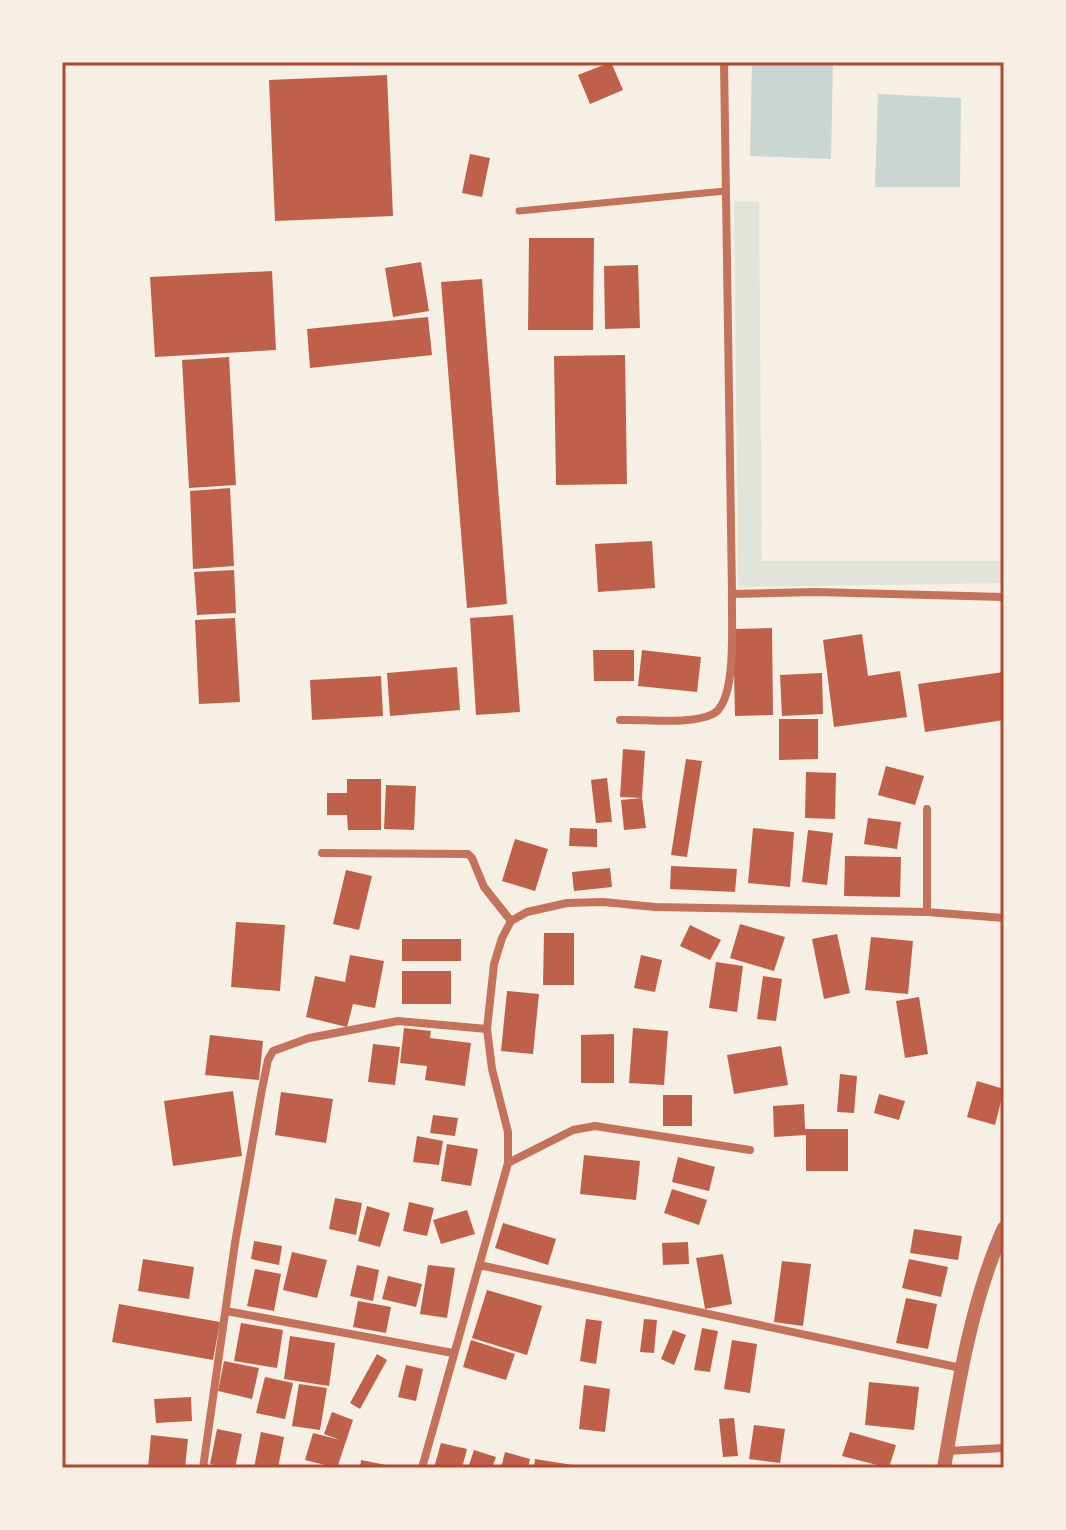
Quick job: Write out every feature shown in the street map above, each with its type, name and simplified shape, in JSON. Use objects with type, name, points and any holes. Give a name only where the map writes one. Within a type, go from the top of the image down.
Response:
[{"type":"street","points":[[620,720],[703,718],[720,710],[726,699],[730,673],[732,594],[724,62]]},
{"type":"street","points":[[519,211],[725,191]]},
{"type":"street","points":[[732,594],[815,592],[1004,597]]},
{"type":"street","points":[[927,809],[927,912]]},
{"type":"street","points":[[322,853],[468,854],[484,887],[511,921]]},
{"type":"street","points":[[422,1468],[508,1163],[508,1132],[492,1069],[487,1029],[494,964],[511,921],[541,907],[603,902],[655,907],[927,912],[1004,918]]},
{"type":"street","points":[[203,1468],[235,1243],[262,1089],[273,1051],[309,1038],[398,1021],[487,1029]]},
{"type":"street","points":[[508,1163],[573,1130],[595,1126],[750,1150]]},
{"type":"street","points":[[944,1468],[971,1328],[1004,1228]]},
{"type":"street","points":[[479,1265],[961,1368]]},
{"type":"street","points":[[226,1311],[453,1353]]},
{"type":"street","points":[[947,1451],[1004,1448]]},
{"type":"shaded area","points":[[752,62],[833,62],[831,159],[750,156]]},
{"type":"shaded area","points":[[878,94],[961,98],[960,187],[875,187]]},
{"type":"shaded area","points":[[734,201],[759,202],[762,561],[1004,561],[1004,583],[738,587]]},
{"type":"building","points":[[611,62],[623,90],[590,104],[578,75]]},
{"type":"building","points":[[387,75],[393,216],[275,221],[269,80]]},
{"type":"building","points":[[470,154],[490,158],[482,197],[462,193]]},
{"type":"building","points":[[529,238],[594,238],[593,330],[528,330]]},
{"type":"building","points":[[421,262],[429,311],[393,317],[385,268]]},
{"type":"building","points":[[638,265],[640,328],[605,329],[604,266]]},
{"type":"building","points":[[272,271],[276,350],[155,357],[150,277]]},
{"type":"building","points":[[482,279],[507,604],[467,608],[441,282]]},
{"type":"building","points":[[428,317],[432,355],[310,368],[307,329]]},
{"type":"building","points":[[625,355],[627,484],[556,485],[554,356]]},
{"type":"building","points":[[229,357],[236,485],[189,488],[182,360]]},
{"type":"building","points":[[230,488],[234,566],[193,569],[190,491]]},
{"type":"building","points":[[652,541],[655,588],[598,592],[595,544]]},
{"type":"building","points":[[234,570],[236,613],[197,615],[194,572]]},
{"type":"building","points":[[513,615],[520,712],[476,715],[470,618]]},
{"type":"building","points":[[235,618],[240,702],[199,704],[195,620]]},
{"type":"building","points":[[772,628],[773,715],[735,716],[733,629]]},
{"type":"building","points":[[862,634],[868,676],[900,671],[907,717],[834,727],[823,640]]},
{"type":"building","points":[[593,650],[634,650],[634,681],[594,681]]},
{"type":"building","points":[[642,650],[701,657],[697,692],[638,686]]},
{"type":"building","points":[[457,667],[460,710],[390,716],[387,673]]},
{"type":"building","points":[[1004,672],[1004,720],[925,732],[918,684]]},
{"type":"building","points":[[822,673],[823,714],[782,716],[780,675]]},
{"type":"building","points":[[381,676],[383,716],[312,720],[310,680]]},
{"type":"building","points":[[779,719],[818,719],[818,759],[779,760]]},
{"type":"building","points":[[623,749],[645,751],[642,798],[620,797]]},
{"type":"building","points":[[686,759],[702,761],[687,857],[671,855]]},
{"type":"building","points":[[886,766],[924,776],[915,805],[878,795]]},
{"type":"building","points":[[806,772],[836,773],[835,819],[805,818]]},
{"type":"building","points":[[607,778],[612,822],[596,823],[591,780]]},
{"type":"building","points":[[347,779],[381,779],[381,830],[348,830],[347,815],[327,815],[327,793],[347,793]]},
{"type":"building","points":[[386,785],[416,786],[414,830],[384,829]]},
{"type":"building","points":[[642,798],[646,828],[624,830],[621,800]]},
{"type":"building","points":[[868,818],[901,822],[897,849],[864,844]]},
{"type":"building","points":[[570,828],[597,829],[597,847],[569,846]]},
{"type":"building","points":[[753,828],[794,832],[790,887],[748,883]]},
{"type":"building","points":[[808,830],[833,833],[827,885],[802,882]]},
{"type":"building","points":[[515,839],[548,849],[535,891],[502,881]]},
{"type":"building","points":[[845,856],[901,857],[900,897],[844,896]]},
{"type":"building","points":[[671,866],[737,869],[735,892],[670,889]]},
{"type":"building","points":[[610,868],[612,887],[574,891],[572,872]]},
{"type":"building","points":[[346,870],[372,876],[359,930],[333,924]]},
{"type":"building","points":[[236,922],[285,925],[280,991],[231,987]]},
{"type":"building","points":[[740,924],[785,937],[774,971],[730,958]]},
{"type":"building","points":[[690,925],[721,940],[710,960],[680,946]]},
{"type":"building","points":[[544,933],[574,933],[574,985],[543,985]]},
{"type":"building","points":[[837,934],[850,993],[824,999],[812,939]]},
{"type":"building","points":[[871,937],[913,941],[908,994],[865,990]]},
{"type":"building","points":[[402,939],[461,939],[461,961],[402,961]]},
{"type":"building","points":[[350,955],[384,961],[375,1008],[353,1004],[347,1027],[306,1017],[315,976],[345,982]]},
{"type":"building","points":[[641,955],[662,960],[655,992],[634,988]]},
{"type":"building","points":[[716,962],[743,966],[737,1012],[709,1008]]},
{"type":"building","points":[[402,971],[451,971],[451,1004],[402,1004]]},
{"type":"building","points":[[763,976],[782,979],[776,1021],[757,1019]]},
{"type":"building","points":[[507,991],[539,994],[533,1054],[501,1051]]},
{"type":"building","points":[[919,997],[928,1054],[905,1058],[896,1001]]},
{"type":"building","points":[[404,1028],[431,1031],[430,1038],[471,1043],[465,1086],[425,1080],[427,1066],[400,1063]]},
{"type":"building","points":[[633,1028],[668,1031],[664,1085],[629,1083]]},
{"type":"building","points":[[614,1034],[614,1083],[581,1083],[581,1035]]},
{"type":"building","points":[[210,1035],[263,1041],[259,1080],[205,1075]]},
{"type":"building","points":[[373,1044],[400,1047],[395,1085],[368,1082]]},
{"type":"building","points":[[781,1046],[788,1085],[734,1094],[727,1055]]},
{"type":"building","points":[[840,1074],[857,1076],[854,1113],[837,1112]]},
{"type":"building","points":[[977,1081],[1004,1089],[995,1125],[967,1117]]},
{"type":"building","points":[[233,1091],[242,1156],[173,1166],[164,1101]]},
{"type":"building","points":[[281,1092],[333,1099],[326,1143],[275,1135]]},
{"type":"building","points":[[879,1094],[905,1101],[899,1120],[874,1113]]},
{"type":"building","points":[[663,1095],[692,1095],[692,1126],[663,1126]]},
{"type":"building","points":[[804,1104],[805,1129],[848,1129],[848,1171],[806,1171],[806,1135],[774,1137],[773,1106]]},
{"type":"building","points":[[433,1115],[458,1118],[455,1136],[430,1133]]},
{"type":"building","points":[[417,1136],[443,1141],[439,1165],[413,1162]]},
{"type":"building","points":[[447,1144],[478,1149],[471,1186],[441,1181]]},
{"type":"building","points":[[584,1155],[640,1161],[636,1200],[580,1194]]},
{"type":"building","points":[[678,1157],[715,1167],[709,1191],[672,1182]]},
{"type":"building","points":[[672,1189],[707,1200],[699,1225],[664,1213]]},
{"type":"building","points":[[335,1198],[362,1203],[356,1235],[329,1229]]},
{"type":"building","points":[[409,1202],[434,1208],[427,1236],[403,1231]]},
{"type":"building","points":[[367,1206],[390,1213],[380,1247],[358,1241]]},
{"type":"building","points":[[467,1210],[475,1234],[441,1244],[433,1220]]},
{"type":"building","points":[[503,1223],[556,1239],[548,1265],[495,1248]]},
{"type":"building","points":[[914,1229],[962,1236],[958,1260],[910,1253]]},
{"type":"building","points":[[254,1241],[282,1246],[279,1265],[251,1259]]},
{"type":"building","points":[[688,1242],[689,1264],[663,1265],[662,1243]]},
{"type":"building","points":[[292,1252],[327,1260],[317,1298],[283,1290]]},
{"type":"building","points":[[723,1254],[732,1304],[705,1309],[696,1258]]},
{"type":"building","points":[[143,1259],[194,1267],[189,1299],[138,1291]]},
{"type":"building","points":[[909,1259],[948,1267],[941,1297],[902,1288]]},
{"type":"building","points":[[782,1261],[811,1264],[803,1326],[774,1322]]},
{"type":"building","points":[[357,1265],[379,1270],[373,1301],[350,1296]]},
{"type":"building","points":[[428,1265],[455,1268],[447,1318],[420,1314]]},
{"type":"building","points":[[255,1269],[281,1274],[274,1311],[247,1306]]},
{"type":"building","points":[[388,1276],[422,1284],[416,1307],[382,1299]]},
{"type":"building","points":[[487,1290],[542,1306],[527,1355],[472,1338]]},
{"type":"building","points":[[906,1298],[937,1304],[928,1349],[896,1343]]},
{"type":"building","points":[[358,1301],[391,1307],[386,1333],[353,1327]]},
{"type":"building","points":[[119,1304],[220,1322],[213,1360],[112,1342]]},
{"type":"building","points":[[586,1319],[602,1321],[596,1364],[580,1361]]},
{"type":"building","points":[[644,1319],[657,1320],[654,1353],[640,1352]]},
{"type":"building","points":[[241,1323],[283,1330],[277,1368],[234,1361]]},
{"type":"building","points":[[702,1328],[718,1331],[710,1372],[694,1370]]},
{"type":"building","points":[[673,1330],[686,1335],[674,1365],[661,1359]]},
{"type":"building","points":[[290,1336],[335,1343],[329,1386],[284,1379]]},
{"type":"building","points":[[471,1340],[515,1354],[506,1380],[463,1367]]},
{"type":"building","points":[[732,1340],[757,1344],[750,1393],[724,1389]]},
{"type":"building","points":[[377,1354],[387,1360],[360,1409],[350,1403]]},
{"type":"building","points":[[224,1361],[259,1368],[252,1399],[218,1391]]},
{"type":"building","points":[[406,1365],[423,1369],[416,1401],[398,1397]]},
{"type":"building","points":[[265,1377],[293,1383],[285,1419],[256,1413]]},
{"type":"building","points":[[869,1382],[919,1387],[914,1430],[865,1425]]},
{"type":"building","points":[[299,1384],[327,1388],[320,1430],[292,1426]]},
{"type":"building","points":[[584,1385],[610,1389],[605,1432],[579,1429]]},
{"type":"building","points":[[191,1397],[192,1421],[156,1423],[154,1399]]},
{"type":"building","points":[[332,1412],[353,1420],[337,1468],[305,1460],[313,1433],[340,1440],[324,1434]]},
{"type":"building","points":[[734,1418],[738,1456],[723,1457],[719,1419]]},
{"type":"building","points":[[754,1425],[785,1429],[780,1463],[749,1459]]},
{"type":"building","points":[[217,1429],[242,1434],[235,1468],[210,1464]]},
{"type":"building","points":[[261,1432],[284,1437],[278,1468],[254,1468]]},
{"type":"building","points":[[850,1432],[896,1445],[889,1468],[842,1456]]},
{"type":"building","points":[[151,1435],[188,1439],[185,1468],[148,1468]]},
{"type":"building","points":[[441,1443],[467,1449],[462,1468],[434,1468]]},
{"type":"building","points":[[474,1450],[496,1457],[492,1468],[468,1468]]},
{"type":"building","points":[[505,1452],[530,1459],[528,1468],[501,1468]]},
{"type":"building","points":[[535,1459],[573,1465],[573,1468],[534,1468]]},
{"type":"building","points":[[361,1460],[396,1467],[396,1468],[360,1468]]}]
